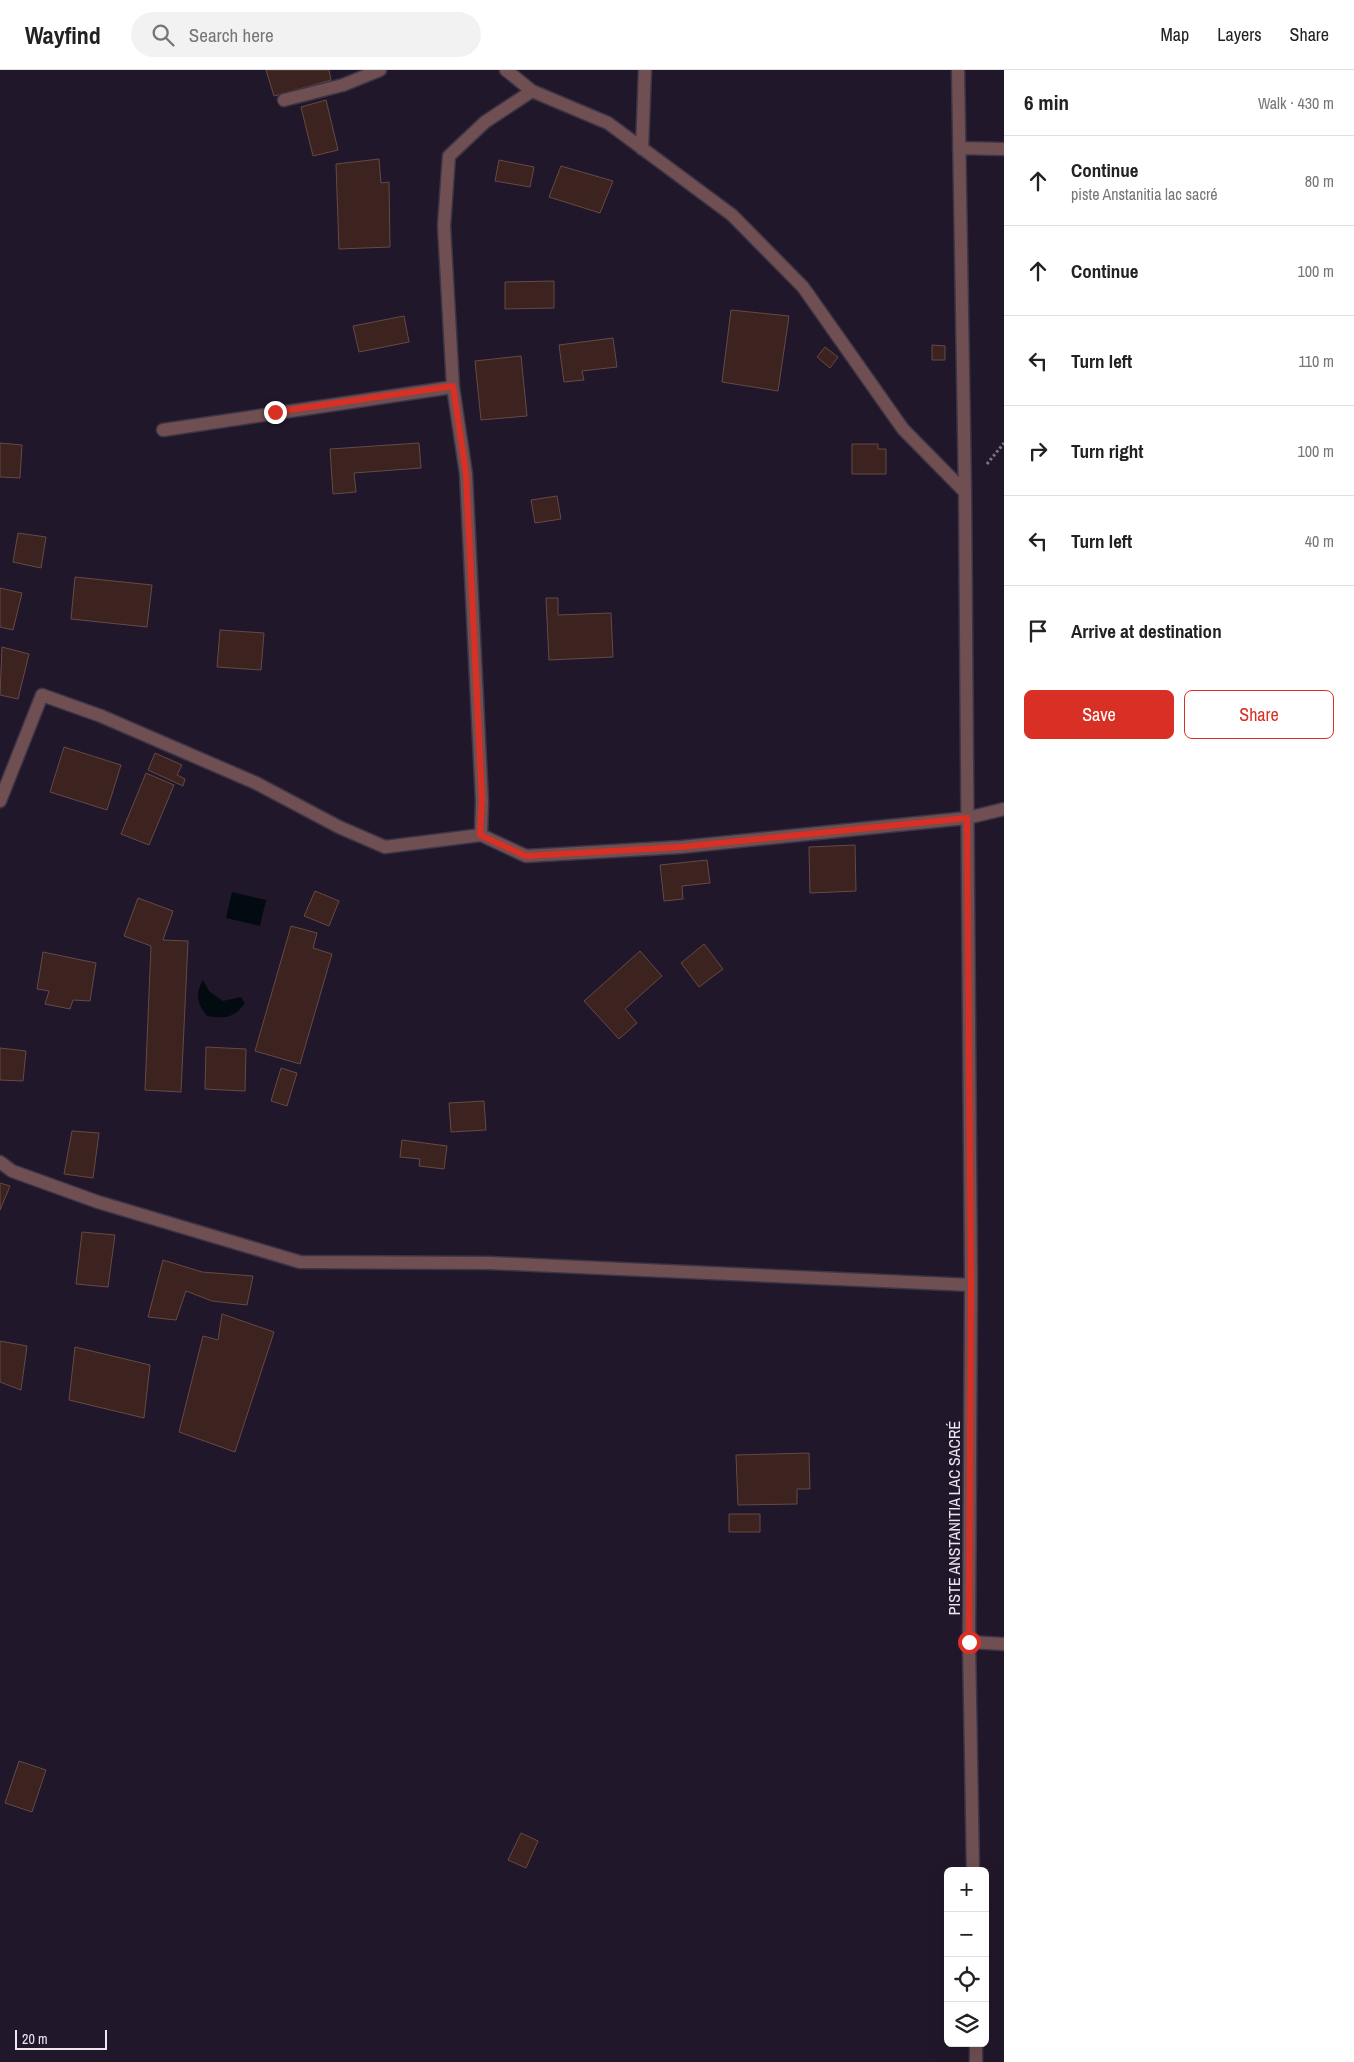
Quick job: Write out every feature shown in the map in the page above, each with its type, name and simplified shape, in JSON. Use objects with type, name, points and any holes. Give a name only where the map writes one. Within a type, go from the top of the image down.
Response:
[{"type":"street","points":[[284,100],[343,85],[380,70]]},
{"type":"street","points":[[506,70],[532,91],[608,123],[732,215],[803,286],[903,429],[965,492]]},
{"type":"street","points":[[642,149],[645,70]]},
{"type":"street","name":"PISTE ANSTANITIA LAC SACRÉ","points":[[958,70],[965,492],[971,1285],[969,1642],[973,1867]]},
{"type":"street","points":[[480,835],[482,800],[466,474],[453,386],[444,226],[450,156],[485,122],[532,91]]},
{"type":"street","points":[[959,148],[1004,149]]},
{"type":"street","points":[[163,430],[453,386]]},
{"type":"street","points":[[0,801],[42,695],[101,716],[256,783],[339,827],[385,847],[480,835],[526,856],[681,847],[967,818],[1004,809]]},
{"type":"street","points":[[0,1162],[12,1171],[98,1202],[300,1262],[490,1263],[971,1285]]},
{"type":"street","points":[[969,1642],[1004,1644]]},
{"type":"street","points":[[976,2047],[976,2062]]},
{"type":"shaded area","points":[[232,892],[266,900],[260,926],[226,918]]},
{"type":"shaded area","points":[[203,980],[209,991],[223,1001],[241,997],[245,1003],[237,1012],[229,1016],[207,1016],[198,998],[200,985]]},
{"type":"building","points":[[266,70],[329,70],[331,80],[274,96]]},
{"type":"building","points":[[326,100],[338,150],[313,156],[301,107]]},
{"type":"building","points":[[379,159],[381,183],[389,182],[390,247],[339,249],[336,164]]},
{"type":"building","points":[[499,160],[534,167],[530,187],[495,181]]},
{"type":"building","points":[[561,166],[613,181],[600,213],[549,197]]},
{"type":"building","points":[[554,281],[554,308],[505,309],[505,282]]},
{"type":"building","points":[[731,310],[789,316],[778,391],[722,382]]},
{"type":"building","points":[[404,316],[409,342],[359,352],[353,326]]},
{"type":"building","points":[[613,338],[617,367],[582,371],[584,380],[564,382],[559,345]]},
{"type":"building","points":[[932,345],[945,346],[945,360],[932,360]]},
{"type":"building","points":[[825,347],[838,357],[830,368],[817,357]]},
{"type":"building","points":[[521,356],[527,416],[481,420],[475,361]]},
{"type":"building","points":[[0,443],[22,445],[20,478],[0,477]]},
{"type":"building","points":[[419,443],[421,468],[354,473],[356,492],[333,494],[330,449]]},
{"type":"building","points":[[852,444],[878,444],[878,449],[886,449],[886,474],[852,474]]},
{"type":"building","points":[[557,496],[561,519],[535,523],[531,500]]},
{"type":"building","points":[[18,533],[46,537],[41,568],[13,562]]},
{"type":"building","points":[[75,577],[152,585],[147,627],[71,619]]},
{"type":"building","points":[[0,588],[22,593],[13,630],[0,627]]},
{"type":"building","points":[[546,598],[558,598],[558,615],[611,613],[613,657],[549,660]]},
{"type":"building","points":[[220,630],[264,633],[261,670],[217,667]]},
{"type":"building","points":[[2,647],[29,654],[18,699],[0,695]]},
{"type":"building","points":[[64,747],[121,765],[107,810],[50,792]]},
{"type":"building","points":[[155,753],[182,765],[177,775],[185,779],[183,786],[148,770]]},
{"type":"building","points":[[146,773],[174,785],[149,845],[121,834]]},
{"type":"building","points":[[855,845],[856,891],[810,893],[809,847]]},
{"type":"building","points":[[707,860],[710,883],[682,886],[683,899],[664,901],[660,865]]},
{"type":"building","points":[[315,891],[339,901],[329,926],[304,916]]},
{"type":"building","points":[[138,898],[173,911],[163,940],[188,941],[181,1092],[145,1090],[151,946],[124,936]]},
{"type":"building","points":[[291,926],[317,933],[313,948],[332,954],[300,1064],[255,1051]]},
{"type":"building","points":[[704,944],[723,969],[699,987],[681,963]]},
{"type":"building","points":[[640,951],[662,976],[625,1009],[637,1023],[619,1039],[584,1001]]},
{"type":"building","points":[[43,952],[96,963],[90,1001],[73,1000],[70,1009],[45,1004],[49,991],[37,989]]},
{"type":"building","points":[[206,1047],[246,1049],[245,1091],[205,1089]]},
{"type":"building","points":[[0,1048],[26,1051],[23,1081],[0,1080]]},
{"type":"building","points":[[281,1068],[297,1073],[287,1106],[271,1101]]},
{"type":"building","points":[[484,1101],[486,1130],[451,1132],[449,1103]]},
{"type":"building","points":[[72,1131],[99,1133],[93,1178],[64,1174]]},
{"type":"building","points":[[402,1140],[447,1146],[444,1169],[419,1166],[420,1159],[400,1157]]},
{"type":"building","points":[[0,1183],[10,1186],[0,1210]]},
{"type":"building","points":[[82,1232],[115,1235],[108,1287],[76,1284]]},
{"type":"building","points":[[163,1260],[202,1272],[253,1276],[247,1305],[212,1301],[186,1291],[176,1320],[148,1317]]},
{"type":"building","points":[[222,1314],[274,1332],[235,1452],[179,1432],[203,1336],[218,1340]]},
{"type":"building","points":[[0,1341],[27,1346],[21,1390],[0,1382]]},
{"type":"building","points":[[75,1347],[150,1365],[144,1418],[69,1400]]},
{"type":"building","points":[[809,1453],[810,1489],[797,1489],[797,1504],[738,1505],[736,1455]]},
{"type":"building","points":[[729,1514],[760,1514],[760,1532],[729,1532]]},
{"type":"building","points":[[19,1761],[46,1770],[32,1812],[5,1803]]},
{"type":"building","points":[[521,1833],[538,1841],[526,1868],[508,1860]]},
{"type":"route","points":[[275,412],[453,386],[466,474],[482,800],[480,835],[526,856],[681,847],[967,818],[971,1285],[969,1642]]}]
